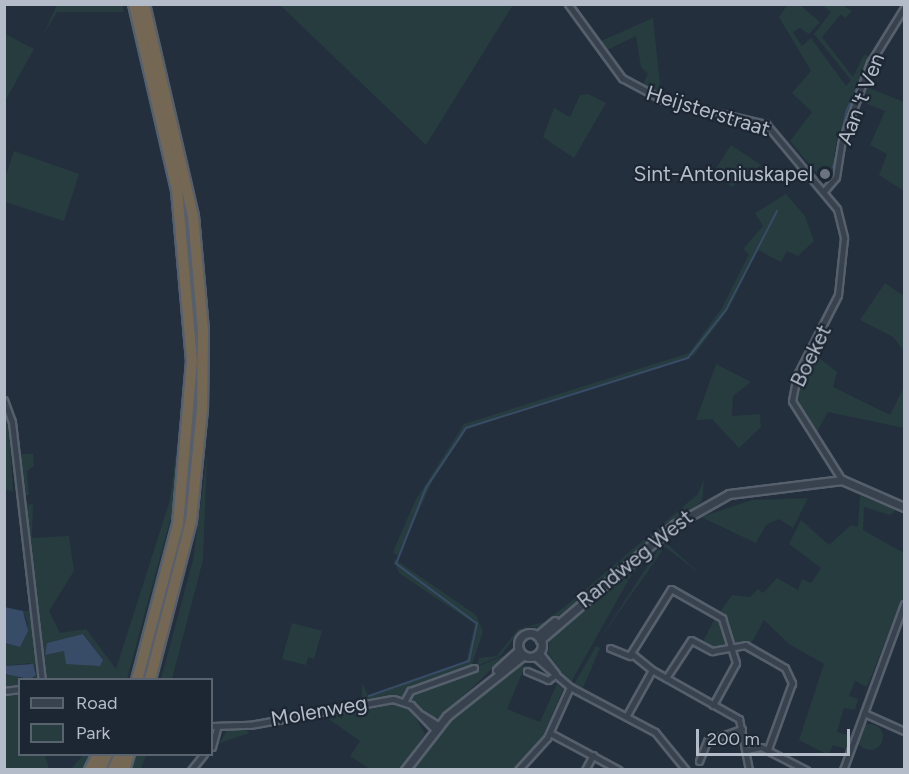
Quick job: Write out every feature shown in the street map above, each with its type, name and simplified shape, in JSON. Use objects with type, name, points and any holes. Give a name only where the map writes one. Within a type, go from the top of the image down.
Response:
[{"type":"highway","points":[[134,4],[177,190],[192,361],[176,535],[138,678]]},
{"type":"highway","points":[[144,4],[193,216],[203,342],[191,521],[151,678]]},
{"type":"highway","points":[[90,770],[97,756]]},
{"type":"highway","points":[[100,770],[106,756]]},
{"type":"highway","points":[[113,770],[119,756]]},
{"type":"street","name":"Heijsterstraat","points":[[568,4],[622,78],[663,100],[766,124],[824,191]]},
{"type":"street","name":"Aan 't Ven","points":[[824,191],[836,177],[842,141],[870,63],[904,8]]},
{"type":"street","name":"Boeket","points":[[824,191],[841,221],[843,272],[833,310],[797,375],[792,401],[842,480]]},
{"type":"street","points":[[4,400],[12,422],[42,678]]},
{"type":"street","points":[[842,480],[904,507]]},
{"type":"street","name":"Randweg West","points":[[522,653],[523,636],[539,638],[674,525],[713,500],[744,490],[830,485],[842,480]]},
{"type":"street","points":[[630,656],[668,589],[718,615],[732,647],[736,663],[712,705]]},
{"type":"street","points":[[843,770],[904,604]]},
{"type":"street","points":[[537,654],[539,638]]},
{"type":"street","points":[[666,678],[687,641],[712,651],[745,645],[790,675],[768,749]]},
{"type":"street","points":[[610,648],[630,656],[739,720],[747,750],[749,770]]},
{"type":"street","points":[[405,770],[436,727],[522,653],[537,654],[557,677],[570,687],[627,715],[667,743],[686,770]]},
{"type":"street","points":[[436,727],[404,702],[410,691],[474,668]]},
{"type":"street","points":[[627,715],[652,670]]},
{"type":"street","points":[[527,671],[548,680],[557,677]]},
{"type":"street","points":[[519,769],[550,733],[570,687]]},
{"type":"street","name":"Molenweg","points":[[214,727],[380,700],[404,702]]},
{"type":"street","points":[[864,713],[904,730]]},
{"type":"street","points":[[699,761],[707,741],[742,729]]},
{"type":"street","points":[[550,733],[619,770]]},
{"type":"street","points":[[747,750],[768,749],[803,769]]},
{"type":"street","points":[[585,770],[593,755]]},
{"type":"street","points":[[191,770],[202,756]]},
{"type":"green space","points":[[788,4],[800,5],[820,22],[809,34],[800,28],[793,32],[802,46],[811,38],[846,86],[851,80],[814,34],[831,12],[822,5],[842,5],[852,11],[845,18],[841,14],[822,37],[853,77],[864,55],[870,57],[837,138],[831,179],[819,176],[790,141],[812,112],[792,93],[811,71],[779,17]]},
{"type":"green space","points":[[57,5],[122,5],[124,12],[57,12],[43,35]]},
{"type":"green space","points":[[280,5],[513,5],[426,145]]},
{"type":"green space","points":[[653,18],[661,94],[642,86],[648,74],[641,67],[636,36],[605,51],[599,42]]},
{"type":"green space","points":[[5,34],[34,49],[5,101]]},
{"type":"green space","points":[[864,86],[904,102],[904,191],[879,175],[887,154],[870,145],[885,111],[858,100]]},
{"type":"green space","points":[[588,94],[606,103],[574,158],[543,137],[554,108],[570,117],[580,95]]},
{"type":"green space","points":[[731,145],[761,165],[732,187],[713,173]]},
{"type":"green space","points":[[14,151],[79,174],[64,221],[5,202],[5,178]]},
{"type":"green space","points":[[174,156],[197,281],[198,396],[186,523],[146,678],[141,678],[180,526],[192,427],[192,278]]},
{"type":"green space","points":[[786,194],[805,216],[814,241],[798,256],[787,251],[781,262],[758,250],[728,310],[694,355],[467,429],[433,480],[398,556],[393,552],[415,501],[464,424],[689,353],[722,308],[749,254],[743,249],[763,226],[755,213]]},
{"type":"green space","points":[[885,283],[904,296],[904,351],[893,337],[860,320]]},
{"type":"green space","points":[[813,353],[837,372],[833,387],[890,415],[904,387],[904,428],[828,412],[815,435],[798,410],[797,391]]},
{"type":"green space","points":[[716,364],[751,382],[733,396],[732,416],[760,414],[761,427],[739,448],[712,419],[696,420]]},
{"type":"green space","points":[[4,409],[9,425],[13,492],[5,489]]},
{"type":"green space","points":[[180,422],[175,502],[127,678],[44,678],[22,505],[33,504],[32,538],[69,536],[74,571],[49,611],[60,633],[86,629],[116,669],[170,500]],"holes":[[[84,634],[103,660],[67,664],[64,651],[45,655],[47,643]]]},
{"type":"green space","points":[[19,454],[33,454],[34,466],[27,471],[29,495],[21,495]]},
{"type":"green space","points":[[207,456],[203,560],[172,678],[161,678],[193,560]]},
{"type":"green space","points":[[704,479],[702,501],[560,615],[544,626],[522,628],[500,656],[477,666],[479,658],[497,656],[518,629],[544,622],[567,605],[698,494]]},
{"type":"green space","points":[[860,496],[897,509],[890,515],[864,507],[863,530],[904,553],[904,595],[867,687],[855,681],[849,696],[858,699],[855,710],[844,708],[837,732],[851,736],[846,749],[833,745],[828,755],[799,740],[824,664],[789,644],[764,620],[749,647],[735,645],[720,612],[732,595],[750,597],[758,589],[763,593],[777,578],[798,590],[802,579],[811,583],[821,568],[789,544],[801,520],[829,545],[851,525],[858,527]]},
{"type":"green space","points":[[808,498],[793,528],[779,519],[766,525],[756,543],[701,517],[752,500]]},
{"type":"green space","points":[[660,539],[629,579],[570,684],[548,653],[550,634]]},
{"type":"green space","points":[[664,541],[699,573],[665,547],[599,640]]},
{"type":"green space","points":[[393,558],[476,615],[483,632],[471,667],[399,698],[362,702],[362,683],[368,696],[466,662],[475,624],[399,573]]},
{"type":"green space","points":[[23,611],[31,611],[40,678],[31,678],[37,671],[30,663],[5,666],[4,643],[20,647],[28,624]]},
{"type":"green space","points":[[716,617],[729,647],[716,651],[702,643]]},
{"type":"green space","points":[[292,623],[322,631],[314,659],[308,657],[306,665],[282,659]]},
{"type":"green space","points":[[596,646],[600,648],[582,690],[573,686]]},
{"type":"green space","points":[[506,655],[442,717],[432,718],[409,702],[414,692]]},
{"type":"green space","points":[[515,665],[532,666],[523,671],[507,709],[540,722],[557,684],[563,689],[537,750],[514,769],[409,770],[451,716]]},
{"type":"green space","points":[[12,673],[18,675],[18,687],[12,689],[6,687],[4,681],[6,675]]},
{"type":"green space","points":[[18,692],[18,756],[45,756],[49,769],[5,769],[5,694]]},
{"type":"green space","points":[[386,703],[411,710],[425,734],[400,769],[370,769],[350,756],[360,741],[320,713]]},
{"type":"green space","points":[[870,724],[879,728],[883,737],[879,746],[870,750],[861,746],[857,737],[861,728]]},
{"type":"green space","points":[[227,730],[246,730],[249,733],[220,743]]},
{"type":"green space","points":[[82,756],[92,756],[84,769],[70,770]]},
{"type":"green space","points":[[135,756],[146,756],[141,769],[129,770]]},
{"type":"water","points":[[4,607],[23,611],[28,631],[20,647],[5,643]]},
{"type":"water","points":[[83,634],[103,660],[100,666],[66,664],[64,651],[45,655],[47,643]]},
{"type":"water","points":[[33,664],[36,675],[25,678],[5,674],[5,666]]},
{"type":"waterway","points":[[900,19],[904,13]]},
{"type":"waterway","points":[[833,168],[847,110],[870,59]]},
{"type":"waterway","points":[[369,696],[469,661],[477,624],[396,564],[426,488],[466,428],[688,358],[726,310],[777,211]]},
{"type":"place","name":"Sint-Antoniuskapel","points":[[825,174]]}]
